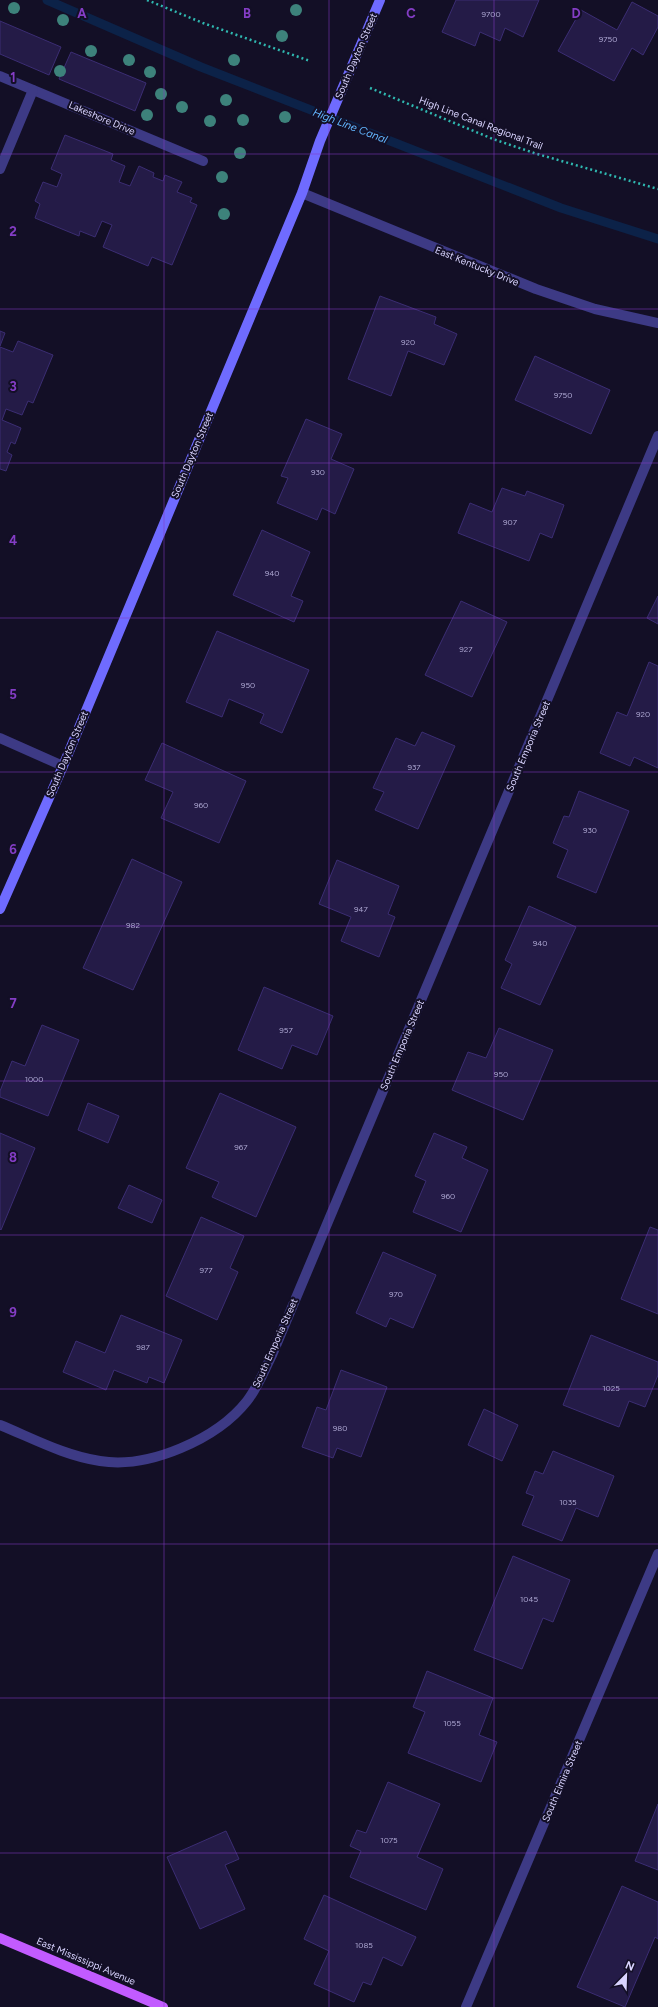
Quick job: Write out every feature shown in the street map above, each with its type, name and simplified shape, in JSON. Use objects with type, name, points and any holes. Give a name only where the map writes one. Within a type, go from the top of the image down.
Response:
[{"type":"main road","name":"East Mississippi Avenue","points":[[0,1938],[163,2007]]},
{"type":"street","name":"South Dayton Street","points":[[0,909],[63,766],[302,193],[323,134],[380,0]]},
{"type":"street","name":"Lakeshore Drive","points":[[0,76],[203,161]]},
{"type":"street","points":[[0,169],[33,90]]},
{"type":"street","name":"East Kentucky Drive","points":[[302,193],[536,289],[595,309],[658,323]]},
{"type":"street","name":"South Emporia Street","points":[[0,1425],[74,1455],[100,1461],[127,1462],[164,1453],[204,1437],[232,1417],[248,1399],[264,1372],[281,1333],[658,436]]},
{"type":"street","points":[[0,738],[63,766]]},
{"type":"street","name":"South Elmira Street","points":[[466,2007],[658,1554]]},
{"type":"path","points":[[147,0],[188,17],[310,61]]},
{"type":"path","name":"High Line Canal Regional Trail","points":[[370,88],[493,139],[534,153],[658,189]]},
{"type":"building","points":[[456,0],[539,0],[523,37],[505,28],[500,41],[480,32],[475,46],[442,32]]},
{"type":"building","points":[[632,2],[658,16],[658,27],[643,55],[632,48],[614,81],[558,51],[581,10],[617,30]]},
{"type":"building","points":[[0,21],[61,47],[49,75],[0,54]]},
{"type":"building","points":[[71,52],[146,83],[135,111],[59,79]]},
{"type":"building","points":[[65,135],[113,154],[111,160],[125,166],[119,182],[130,186],[139,166],[154,173],[153,177],[163,181],[165,175],[182,182],[177,192],[192,198],[190,202],[197,205],[172,265],[152,257],[148,266],[103,247],[112,225],[102,221],[95,237],[80,231],[79,236],[35,218],[40,204],[35,201],[43,182],[57,187],[62,174],[51,169]]},
{"type":"building","points":[[380,296],[436,317],[434,324],[457,334],[444,365],[408,351],[391,396],[348,379]]},
{"type":"building","points":[[0,331],[5,333],[0,346]]},
{"type":"building","points":[[18,341],[53,355],[33,403],[28,401],[22,415],[6,409],[2,420],[21,428],[15,444],[11,442],[7,452],[12,455],[6,471],[0,469],[0,347],[13,352]]},
{"type":"building","points":[[535,356],[610,390],[591,434],[515,400]]},
{"type":"building","points":[[306,419],[342,434],[331,459],[354,469],[335,514],[322,508],[317,520],[277,503],[288,478],[281,476]]},
{"type":"building","points":[[502,488],[525,496],[527,491],[564,505],[552,538],[540,533],[529,561],[458,533],[470,503],[492,512]]},
{"type":"building","points":[[262,530],[310,552],[291,596],[303,601],[294,622],[233,595]]},
{"type":"building","points":[[658,596],[658,624],[647,618]]},
{"type":"building","points":[[461,601],[507,622],[472,697],[425,675]]},
{"type":"building","points":[[217,631],[309,670],[282,733],[260,723],[264,714],[229,699],[222,717],[186,702]]},
{"type":"building","points":[[649,662],[658,666],[658,768],[634,757],[630,766],[600,753],[617,712],[627,716]]},
{"type":"building","points":[[422,732],[455,746],[418,829],[375,810],[384,792],[373,788],[396,738],[415,746]]},
{"type":"building","points":[[162,743],[246,781],[219,843],[161,818],[173,792],[145,780]]},
{"type":"building","points":[[579,791],[629,811],[596,893],[557,877],[568,850],[553,843],[564,816],[569,817]]},
{"type":"building","points":[[132,859],[182,882],[133,990],[83,968]]},
{"type":"building","points":[[337,860],[399,886],[388,914],[395,917],[379,957],[341,941],[351,917],[319,904]]},
{"type":"building","points":[[529,906],[576,927],[540,1005],[501,988],[512,964],[505,960]]},
{"type":"building","points":[[264,987],[333,1016],[317,1055],[292,1045],[282,1069],[238,1050]]},
{"type":"building","points":[[42,1025],[79,1040],[48,1116],[0,1097],[0,1091],[12,1061],[25,1066]]},
{"type":"building","points":[[499,1028],[553,1050],[523,1120],[452,1090],[468,1052],[486,1058]]},
{"type":"building","points":[[220,1093],[296,1127],[256,1217],[212,1197],[219,1182],[186,1168]]},
{"type":"building","points":[[88,1103],[119,1116],[108,1143],[78,1130]]},
{"type":"building","points":[[0,1133],[35,1148],[1,1230],[0,1229]]},
{"type":"building","points":[[434,1133],[467,1147],[462,1158],[488,1170],[461,1232],[413,1212],[426,1181],[415,1176]]},
{"type":"building","points":[[129,1185],[162,1200],[152,1223],[118,1208]]},
{"type":"building","points":[[201,1217],[244,1236],[230,1268],[238,1272],[217,1320],[166,1296]]},
{"type":"building","points":[[650,1227],[658,1230],[658,1314],[621,1299]]},
{"type":"building","points":[[383,1252],[436,1275],[413,1328],[390,1318],[386,1327],[356,1313]]},
{"type":"building","points":[[121,1315],[182,1340],[164,1383],[149,1377],[147,1383],[114,1370],[106,1390],[63,1372],[76,1341],[105,1353]]},
{"type":"building","points":[[591,1335],[658,1362],[658,1375],[645,1407],[629,1401],[619,1427],[563,1405]]},
{"type":"building","points":[[341,1370],[387,1387],[361,1457],[337,1448],[333,1458],[302,1447],[317,1407],[326,1410]]},
{"type":"building","points":[[484,1409],[518,1425],[502,1461],[468,1445]]},
{"type":"building","points":[[553,1451],[614,1476],[598,1517],[576,1508],[562,1541],[522,1525],[534,1496],[526,1493],[535,1471],[543,1474]]},
{"type":"building","points":[[513,1556],[570,1580],[553,1622],[543,1618],[522,1669],[474,1650]]},
{"type":"building","points":[[427,1671],[493,1698],[479,1735],[497,1742],[481,1782],[408,1753],[425,1712],[413,1707]]},
{"type":"building","points":[[388,1782],[440,1804],[417,1857],[443,1869],[426,1910],[350,1877],[361,1851],[350,1846],[357,1830],[366,1833]]},
{"type":"building","points":[[658,1804],[658,1870],[635,1861]]},
{"type":"building","points":[[226,1831],[239,1859],[225,1865],[245,1909],[200,1929],[167,1857]]},
{"type":"building","points":[[622,1886],[658,1902],[658,1939],[655,1937],[625,2007],[577,1987]]},
{"type":"building","points":[[324,1895],[416,1937],[402,1966],[383,1957],[371,1985],[363,1982],[354,2002],[314,1984],[329,1951],[304,1939]]},
{"type":"waterway","name":"High Line Canal","points":[[47,0],[201,67],[561,208],[658,239]]}]
